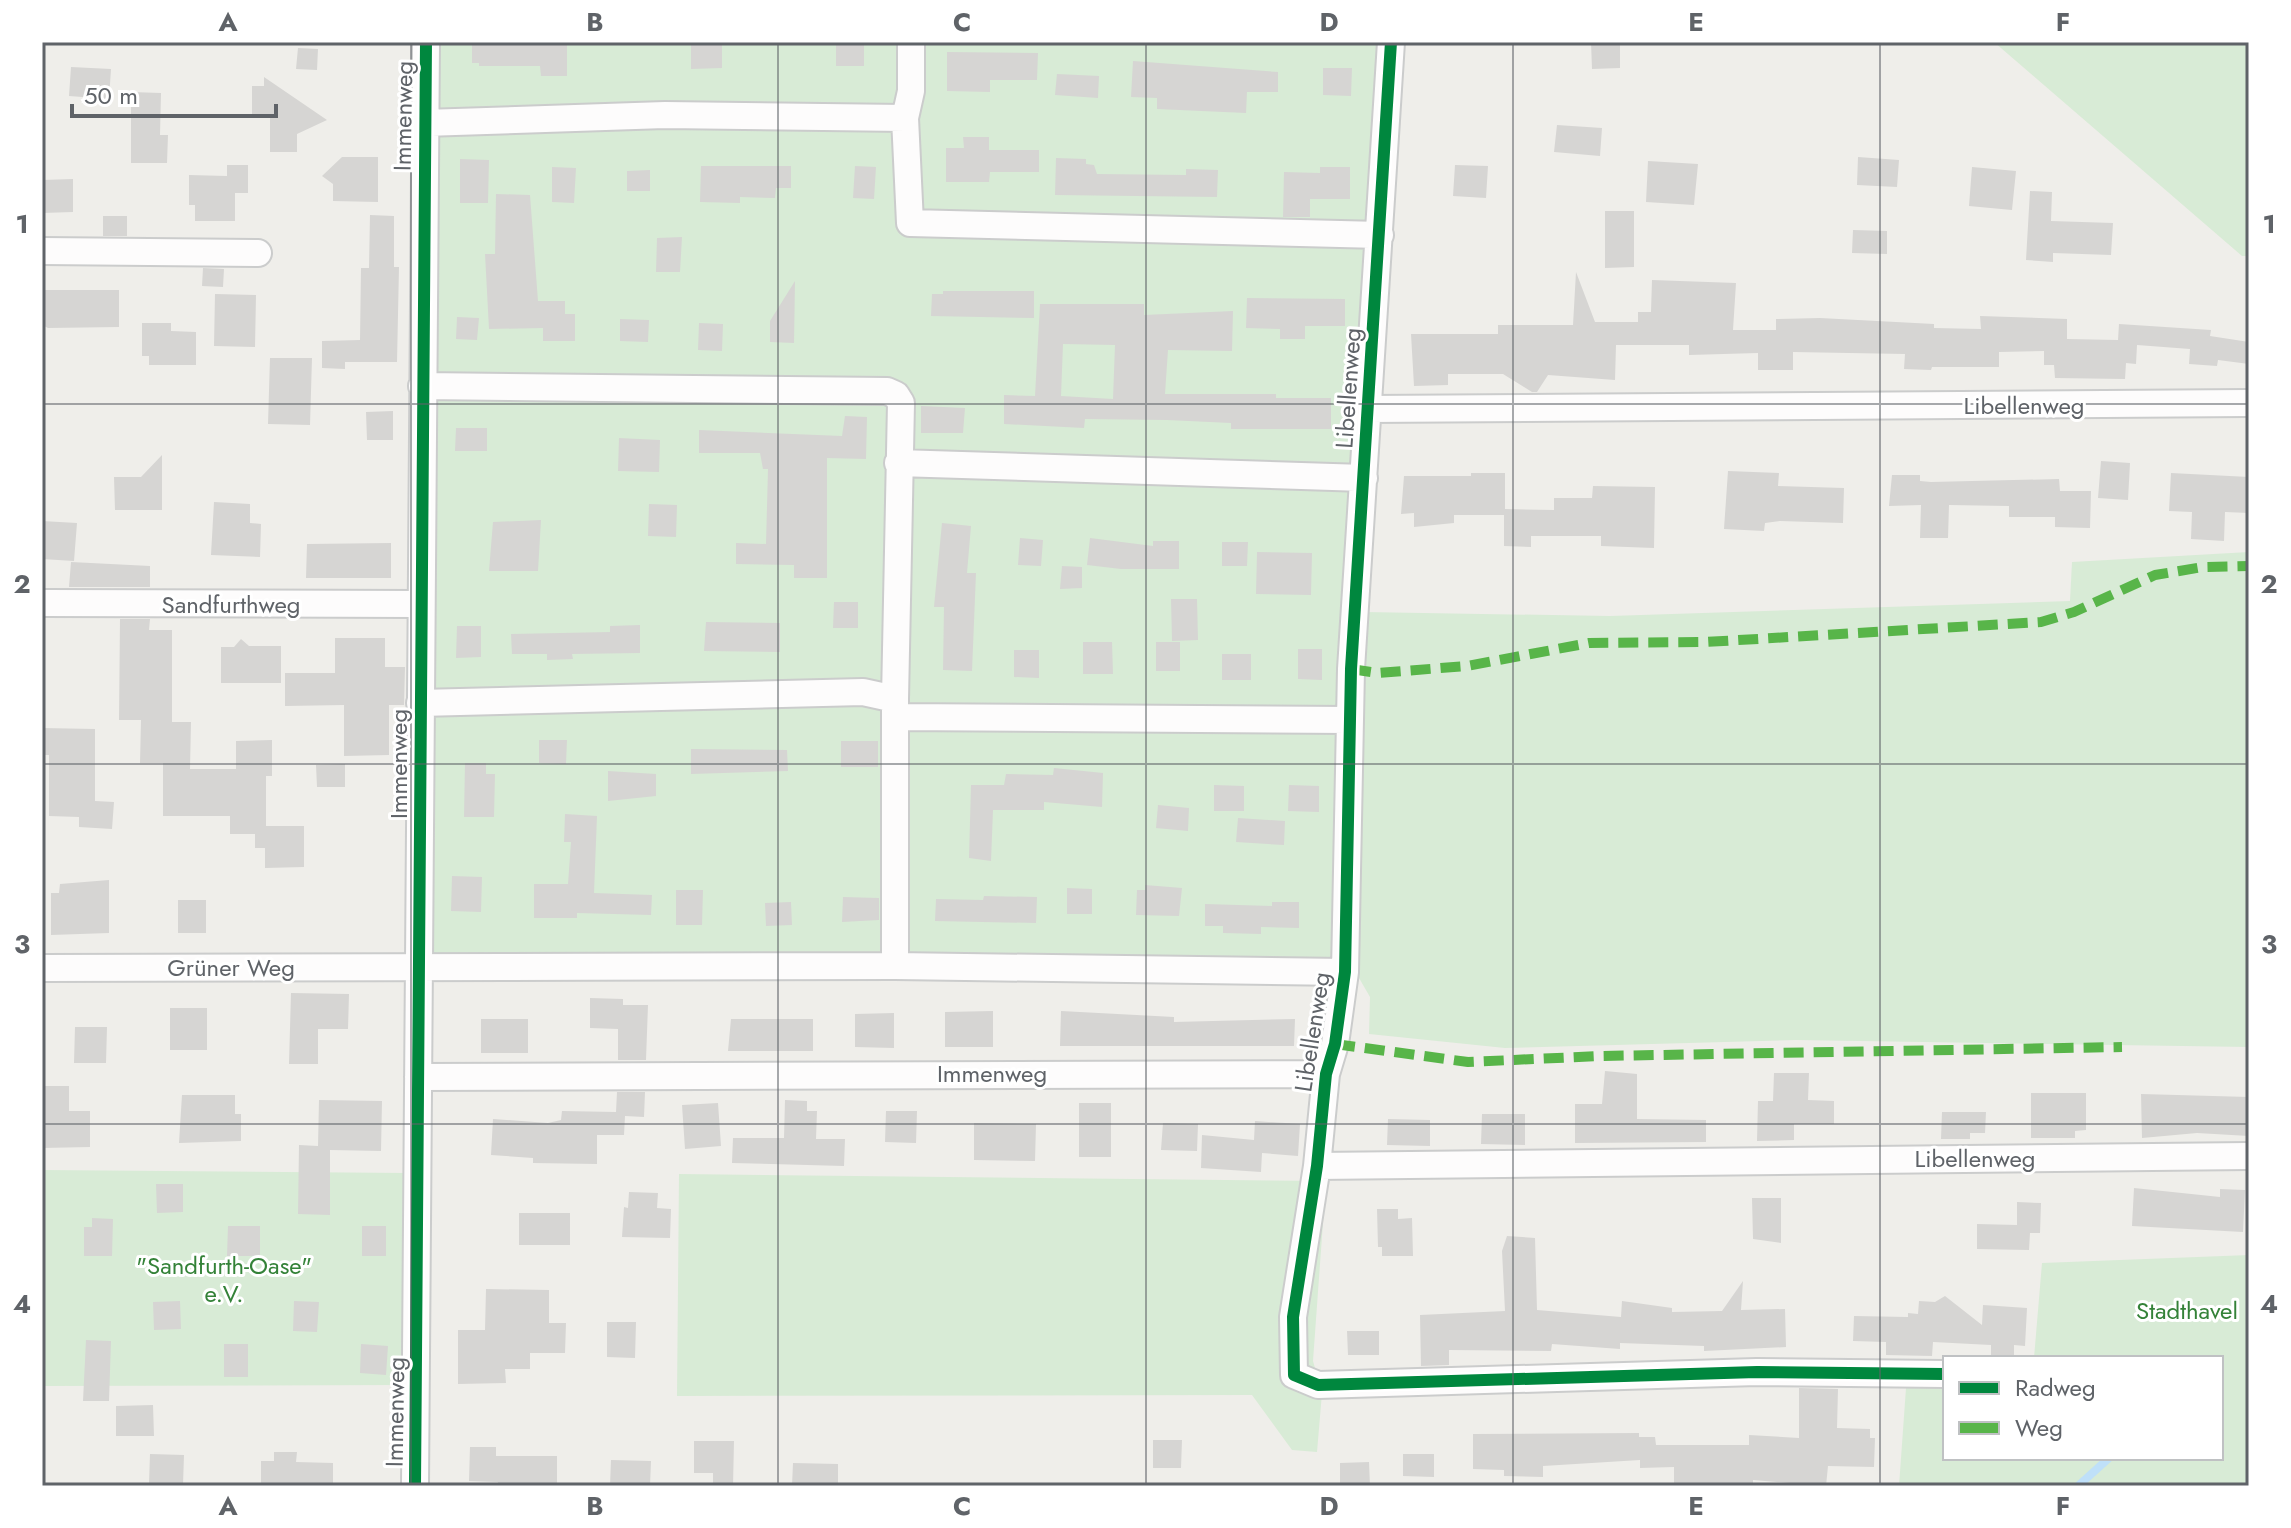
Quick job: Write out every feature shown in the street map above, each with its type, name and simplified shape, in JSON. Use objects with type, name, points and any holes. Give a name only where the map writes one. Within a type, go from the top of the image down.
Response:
[{"type":"street","name":"Immenweg","points":[[415,1486],[426,42]]},
{"type":"street","points":[[911,42],[911,91],[905,118],[910,223],[922,226],[1380,235]]},
{"type":"street","name":"Libellenweg","points":[[1391,42],[1349,720],[1345,972],[1335,1044],[1326,1074],[1317,1166],[1293,1332],[1294,1375],[1318,1385],[1757,1372],[1943,1374]]},
{"type":"street","name":"Immenweg","points":[[424,123],[665,115],[905,118]]},
{"type":"street","points":[[42,251],[258,253]]},
{"type":"street","points":[[419,967],[895,966],[895,708],[901,403],[896,395],[887,391],[422,386]]},
{"type":"street","name":"Libellenweg","points":[[1368,409],[2249,403]]},
{"type":"street","name":"Libellenweg","points":[[898,463],[1364,478]]},
{"type":"street","name":"Sandfurthweg","points":[[42,603],[420,604]]},
{"type":"street","name":"Immenweg","points":[[420,703],[863,692],[895,708]]},
{"type":"street","points":[[895,708],[1349,720]]},
{"type":"street","name":"Libellenweg","points":[[895,966],[1345,972]]},
{"type":"street","name":"Grüner Weg","points":[[42,968],[419,967]]},
{"type":"street","name":"Immenweg","points":[[418,1077],[1326,1074]]},
{"type":"street","name":"Libellenweg","points":[[1317,1166],[2249,1156]]},
{"type":"green space","points":[[437,42],[1383,42],[1333,963],[907,962],[431,953]]},
{"type":"green space","points":[[1994,42],[2249,42],[2249,256],[2242,256]]},
{"type":"green space","points":[[2249,552],[2249,1047],[1796,1040],[1505,1048],[1369,1034],[1370,997],[1355,971],[1364,612],[1610,616],[2070,601],[2072,562]]},
{"type":"green space","name":"\"Sandfurth-Oase\" e.V.","points":[[42,1170],[408,1173],[404,1385],[42,1386]]},
{"type":"green space","points":[[679,1174],[1326,1181],[1313,1361],[1322,1393],[1317,1452],[1292,1450],[1252,1395],[677,1396]]},
{"type":"green space","name":"Stadthavel","points":[[2249,1255],[2249,1486],[1899,1486],[1906,1388],[1943,1388],[1943,1460],[2223,1460],[2223,1356],[2034,1356],[2042,1263]]},
{"type":"building","points":[[472,42],[567,42],[567,76],[541,76],[540,66],[479,66],[479,63],[472,63]]},
{"type":"building","points":[[1591,42],[1620,42],[1620,68],[1592,69]]},
{"type":"building","points":[[722,44],[722,68],[691,69],[691,45]]},
{"type":"building","points":[[836,45],[864,45],[864,66],[836,66]]},
{"type":"building","points":[[298,48],[318,49],[317,70],[296,69]]},
{"type":"building","points":[[947,52],[1038,53],[1037,80],[990,80],[990,92],[947,91]]},
{"type":"building","points":[[1133,61],[1278,72],[1278,92],[1247,92],[1246,113],[1157,109],[1157,98],[1131,97]]},
{"type":"building","points":[[71,67],[111,69],[109,99],[69,96]]},
{"type":"building","points":[[1323,68],[1352,68],[1351,96],[1323,95]]},
{"type":"building","points":[[1057,74],[1099,76],[1098,98],[1055,95]]},
{"type":"building","points":[[264,77],[327,120],[297,134],[297,152],[270,152],[270,115],[252,115],[252,86],[264,86]]},
{"type":"building","points":[[131,92],[161,93],[160,135],[168,135],[167,163],[131,163]]},
{"type":"building","points":[[1557,125],[1602,128],[1600,156],[1554,152]]},
{"type":"building","points":[[963,137],[989,137],[989,150],[1039,150],[1039,172],[990,172],[989,182],[946,182],[946,148],[964,148]]},
{"type":"building","points":[[342,157],[378,157],[378,202],[333,201],[333,184],[322,176]]},
{"type":"building","points":[[1858,157],[1899,160],[1897,187],[1857,185]]},
{"type":"building","points":[[1056,158],[1086,159],[1086,164],[1094,165],[1097,174],[1186,175],[1186,169],[1218,170],[1217,197],[1055,195]]},
{"type":"building","points":[[460,159],[489,160],[488,203],[460,203]]},
{"type":"building","points":[[1648,161],[1698,164],[1694,205],[1646,202]]},
{"type":"building","points":[[227,165],[248,165],[248,193],[235,193],[235,221],[195,221],[195,205],[189,205],[189,175],[227,176]]},
{"type":"building","points":[[1455,165],[1488,166],[1486,198],[1453,196]]},
{"type":"building","points":[[701,166],[791,166],[791,188],[776,188],[775,198],[740,197],[740,203],[700,202]]},
{"type":"building","points":[[855,166],[876,167],[874,199],[853,198]]},
{"type":"building","points":[[552,167],[576,168],[574,203],[552,202]]},
{"type":"building","points":[[1320,167],[1350,167],[1350,199],[1310,199],[1310,217],[1283,217],[1284,172],[1320,173]]},
{"type":"building","points":[[1972,167],[2016,171],[2012,210],[1969,206]]},
{"type":"building","points":[[650,170],[650,191],[627,191],[627,171]]},
{"type":"building","points":[[73,179],[73,212],[42,213],[42,180]]},
{"type":"building","points":[[2030,191],[2052,192],[2051,221],[2113,223],[2111,255],[2053,253],[2053,262],[2026,260]]},
{"type":"building","points":[[496,194],[530,195],[538,301],[565,301],[565,314],[575,314],[575,341],[543,341],[543,328],[489,329],[485,254],[495,254]]},
{"type":"building","points":[[1605,211],[1634,211],[1634,267],[1605,268]]},
{"type":"building","points":[[370,215],[394,216],[394,267],[399,267],[397,362],[345,362],[345,369],[322,368],[322,341],[360,340],[361,268],[369,268]]},
{"type":"building","points":[[103,216],[127,216],[127,236],[103,236]]},
{"type":"building","points":[[1853,230],[1887,231],[1887,254],[1852,253]]},
{"type":"building","points":[[682,237],[680,272],[656,272],[657,238]]},
{"type":"building","points":[[203,268],[224,269],[223,287],[202,286]]},
{"type":"building","points":[[1576,272],[1595,322],[1638,322],[1638,312],[1651,312],[1652,280],[1736,283],[1733,330],[1776,330],[1776,319],[1820,318],[1981,329],[1980,316],[2067,319],[2067,339],[2118,340],[2119,324],[2211,330],[2210,336],[2249,342],[2249,364],[2218,360],[2217,366],[2189,364],[2190,349],[2137,345],[2136,364],[2126,363],[2125,379],[2055,378],[2054,365],[2044,365],[2044,351],[1999,352],[1999,367],[1932,367],[1931,370],[1904,369],[1905,354],[1793,352],[1793,370],[1758,370],[1758,353],[1689,355],[1689,345],[1616,345],[1615,380],[1548,375],[1537,392],[1532,392],[1503,374],[1448,374],[1448,385],[1414,386],[1411,334],[1498,334],[1498,325],[1573,325]]},
{"type":"building","points":[[795,281],[794,343],[770,342],[770,321]]},
{"type":"building","points":[[42,290],[119,290],[119,327],[48,328],[42,325]]},
{"type":"building","points":[[943,291],[1034,291],[1034,318],[931,316],[932,294],[943,294]]},
{"type":"building","points":[[215,294],[256,295],[255,347],[214,346]]},
{"type":"building","points":[[1247,298],[1345,299],[1345,326],[1305,326],[1305,339],[1280,339],[1280,329],[1246,328]]},
{"type":"building","points":[[1040,304],[1144,304],[1144,315],[1233,311],[1232,351],[1168,350],[1165,394],[1276,394],[1276,398],[1331,398],[1331,429],[1231,429],[1231,423],[1167,420],[1085,419],[1084,428],[1004,424],[1004,395],[1035,396]],"holes":[[[1063,344],[1115,345],[1113,399],[1061,396]]]},
{"type":"building","points":[[457,317],[479,318],[477,340],[456,339]]},
{"type":"building","points":[[620,319],[649,320],[648,342],[620,341]]},
{"type":"building","points":[[142,323],[171,323],[171,331],[196,332],[196,365],[149,365],[149,356],[142,356]]},
{"type":"building","points":[[699,323],[723,324],[722,351],[698,350]]},
{"type":"building","points":[[270,358],[312,358],[310,425],[268,424]]},
{"type":"building","points":[[921,406],[965,408],[963,433],[921,433]]},
{"type":"building","points":[[393,411],[393,440],[367,440],[366,412]]},
{"type":"building","points":[[845,416],[867,417],[866,459],[827,458],[827,578],[794,578],[794,565],[736,564],[736,543],[766,544],[768,469],[763,469],[760,453],[699,453],[699,430],[842,436]]},
{"type":"building","points":[[456,428],[487,428],[487,451],[455,451]]},
{"type":"building","points":[[619,438],[660,440],[659,472],[618,471]]},
{"type":"building","points":[[162,455],[162,510],[115,510],[114,477],[141,477]]},
{"type":"building","points":[[2101,461],[2130,463],[2128,500],[2098,498]]},
{"type":"building","points":[[1728,471],[1779,473],[1778,486],[1844,488],[1843,523],[1780,521],[1765,523],[1764,531],[1724,529]]},
{"type":"building","points":[[1471,473],[1505,473],[1505,509],[1554,510],[1554,498],[1592,498],[1593,486],[1655,487],[1654,548],[1601,546],[1601,536],[1531,536],[1531,547],[1504,546],[1504,515],[1454,515],[1454,523],[1414,527],[1414,513],[1401,514],[1404,476],[1471,476]]},
{"type":"building","points":[[2171,473],[2249,477],[2249,513],[2225,512],[2224,541],[2191,539],[2192,512],[2169,511]]},
{"type":"building","points":[[1892,475],[1920,475],[1920,481],[1931,482],[2059,479],[2060,491],[2091,491],[2090,528],[2055,527],[2055,517],[2009,517],[2009,506],[1949,505],[1948,538],[1920,538],[1921,505],[1889,506]]},
{"type":"building","points":[[214,502],[250,504],[250,523],[261,524],[260,557],[211,555]]},
{"type":"building","points":[[649,504],[677,505],[676,537],[648,536]]},
{"type":"building","points":[[541,520],[538,571],[489,571],[493,522]]},
{"type":"building","points":[[42,521],[77,523],[74,561],[42,559]]},
{"type":"building","points":[[942,523],[971,526],[967,573],[976,573],[972,671],[943,670],[944,607],[934,607]]},
{"type":"building","points":[[1020,538],[1043,540],[1041,566],[1018,565]]},
{"type":"building","points":[[1090,538],[1153,546],[1153,541],[1179,541],[1179,569],[1121,569],[1087,565]]},
{"type":"building","points":[[1222,542],[1248,542],[1247,566],[1222,566]]},
{"type":"building","points":[[391,543],[391,578],[306,578],[307,544]]},
{"type":"building","points":[[1257,552],[1312,553],[1311,595],[1256,594]]},
{"type":"building","points":[[71,562],[150,566],[150,587],[69,587]]},
{"type":"building","points":[[1062,566],[1082,567],[1082,588],[1060,589]]},
{"type":"building","points":[[1171,599],[1197,599],[1198,640],[1172,641]]},
{"type":"building","points":[[834,602],[858,602],[858,628],[833,628]]},
{"type":"building","points":[[120,619],[150,619],[149,630],[172,630],[172,722],[191,722],[190,769],[236,769],[236,741],[272,740],[272,776],[266,776],[266,826],[304,826],[304,867],[265,868],[265,848],[255,848],[255,834],[230,834],[230,816],[163,816],[163,763],[140,763],[141,720],[119,720]]},
{"type":"building","points":[[706,622],[780,623],[780,652],[704,651]]},
{"type":"building","points":[[640,625],[640,653],[572,654],[573,659],[547,660],[547,654],[512,654],[511,634],[610,632],[610,626]]},
{"type":"building","points":[[457,626],[481,626],[481,657],[456,658]]},
{"type":"building","points":[[335,638],[385,638],[385,667],[405,667],[404,705],[389,705],[389,755],[344,756],[344,705],[285,706],[285,673],[335,673]]},
{"type":"building","points":[[241,639],[249,646],[281,646],[281,683],[221,683],[221,647],[234,647]]},
{"type":"building","points":[[1083,642],[1112,642],[1113,674],[1083,674]]},
{"type":"building","points":[[1156,642],[1180,642],[1180,671],[1156,671]]},
{"type":"building","points":[[1298,649],[1322,649],[1322,680],[1298,679]]},
{"type":"building","points":[[1014,650],[1039,650],[1039,678],[1014,677]]},
{"type":"building","points":[[1222,654],[1251,654],[1251,680],[1222,680]]},
{"type":"building","points":[[42,728],[95,729],[95,801],[114,802],[112,829],[79,827],[79,817],[49,816],[49,755],[42,755]]},
{"type":"building","points":[[539,740],[567,740],[566,764],[539,763]]},
{"type":"building","points":[[841,741],[878,741],[878,767],[841,767]]},
{"type":"building","points":[[691,749],[787,750],[788,771],[691,774]]},
{"type":"building","points":[[465,763],[486,763],[486,774],[495,774],[494,817],[464,817]]},
{"type":"building","points":[[345,764],[345,787],[317,787],[316,765]]},
{"type":"building","points":[[1054,768],[1103,773],[1102,807],[1044,802],[1044,810],[993,810],[991,861],[969,858],[971,785],[1004,785],[1006,774],[1053,775]]},
{"type":"building","points":[[608,771],[656,774],[656,796],[608,801]]},
{"type":"building","points":[[1214,785],[1244,786],[1244,811],[1214,811]]},
{"type":"building","points":[[1289,785],[1319,786],[1319,812],[1288,811]]},
{"type":"building","points":[[1158,805],[1189,808],[1188,831],[1156,828]]},
{"type":"building","points":[[565,814],[597,816],[594,893],[652,895],[651,915],[577,913],[577,918],[534,918],[534,884],[568,884],[571,842],[564,842]]},
{"type":"building","points":[[1238,818],[1285,821],[1284,845],[1236,842]]},
{"type":"building","points":[[452,876],[482,877],[481,912],[451,911]]},
{"type":"building","points":[[109,880],[109,933],[51,935],[51,893],[59,893],[60,884]]},
{"type":"building","points":[[1145,885],[1182,888],[1179,916],[1136,915],[1137,890],[1145,890]]},
{"type":"building","points":[[1067,888],[1092,889],[1092,914],[1067,914]]},
{"type":"building","points":[[676,890],[703,890],[702,925],[676,925]]},
{"type":"building","points":[[984,896],[1037,897],[1036,923],[935,921],[936,899],[983,900]]},
{"type":"building","points":[[843,897],[879,898],[879,920],[842,922]]},
{"type":"building","points":[[178,900],[206,900],[206,933],[178,933]]},
{"type":"building","points":[[791,902],[792,925],[766,926],[765,903]]},
{"type":"building","points":[[1272,902],[1299,902],[1299,928],[1261,927],[1261,934],[1223,933],[1223,926],[1205,926],[1205,904],[1272,906]]},
{"type":"building","points":[[291,993],[349,994],[348,1029],[318,1029],[318,1064],[289,1064]]},
{"type":"building","points":[[590,998],[623,999],[623,1005],[648,1005],[646,1060],[618,1060],[618,1029],[590,1028]]},
{"type":"building","points":[[170,1008],[207,1008],[207,1050],[170,1050]]},
{"type":"building","points":[[993,1011],[993,1047],[945,1047],[945,1012]]},
{"type":"building","points":[[1061,1011],[1174,1017],[1174,1022],[1295,1019],[1294,1046],[1060,1046]]},
{"type":"building","points":[[894,1013],[894,1048],[855,1047],[855,1014]]},
{"type":"building","points":[[481,1019],[528,1019],[528,1053],[481,1053]]},
{"type":"building","points":[[731,1019],[813,1019],[813,1051],[728,1051]]},
{"type":"building","points":[[75,1027],[107,1027],[106,1063],[74,1063]]},
{"type":"building","points":[[1605,1071],[1637,1074],[1637,1119],[1706,1120],[1706,1142],[1575,1143],[1575,1104],[1602,1104]]},
{"type":"building","points":[[1774,1073],[1809,1073],[1808,1100],[1834,1101],[1834,1124],[1794,1124],[1794,1140],[1757,1141],[1758,1101],[1773,1101]]},
{"type":"building","points":[[42,1086],[69,1086],[69,1111],[90,1111],[90,1147],[42,1148]]},
{"type":"building","points":[[617,1092],[645,1092],[644,1117],[625,1116],[624,1135],[597,1135],[597,1164],[533,1163],[533,1158],[491,1155],[493,1119],[548,1123],[561,1120],[562,1111],[616,1112]]},
{"type":"building","points":[[2031,1093],[2086,1093],[2086,1130],[2075,1131],[2075,1138],[2031,1138]]},
{"type":"building","points":[[2141,1094],[2249,1097],[2249,1136],[2197,1133],[2142,1138]]},
{"type":"building","points":[[182,1095],[235,1095],[235,1114],[241,1114],[241,1141],[179,1143]]},
{"type":"building","points":[[319,1100],[382,1101],[381,1151],[330,1150],[330,1215],[298,1214],[299,1145],[318,1146]]},
{"type":"building","points":[[785,1100],[807,1101],[807,1111],[817,1111],[816,1139],[845,1139],[844,1166],[732,1163],[733,1138],[784,1138]]},
{"type":"building","points":[[718,1103],[721,1146],[685,1149],[682,1105]]},
{"type":"building","points":[[1079,1103],[1111,1103],[1111,1157],[1079,1157]]},
{"type":"building","points":[[886,1111],[917,1111],[916,1143],[885,1142]]},
{"type":"building","points":[[1942,1112],[1986,1112],[1985,1133],[1970,1133],[1970,1139],[1941,1139]]},
{"type":"building","points":[[1482,1114],[1525,1114],[1525,1145],[1481,1144]]},
{"type":"building","points":[[1388,1119],[1430,1120],[1430,1146],[1387,1145]]},
{"type":"building","points":[[1255,1121],[1300,1124],[1298,1156],[1262,1153],[1261,1172],[1201,1168],[1202,1135],[1254,1140]]},
{"type":"building","points":[[974,1123],[1036,1124],[1035,1161],[974,1160]]},
{"type":"building","points":[[1163,1123],[1198,1124],[1197,1151],[1161,1150]]},
{"type":"building","points":[[156,1184],[183,1184],[183,1212],[157,1213]]},
{"type":"building","points":[[2134,1188],[2220,1197],[2220,1189],[2245,1190],[2243,1232],[2132,1226]]},
{"type":"building","points":[[629,1192],[658,1193],[657,1208],[671,1209],[670,1238],[622,1237],[624,1207],[628,1208]]},
{"type":"building","points":[[1752,1198],[1781,1198],[1781,1243],[1753,1239]]},
{"type":"building","points":[[2017,1202],[2041,1203],[2040,1233],[2030,1233],[2029,1250],[1977,1249],[1977,1224],[2017,1225]]},
{"type":"building","points":[[1377,1209],[1398,1209],[1398,1219],[1412,1218],[1413,1256],[1382,1256],[1382,1247],[1378,1247]]},
{"type":"building","points":[[519,1213],[570,1213],[570,1245],[519,1245]]},
{"type":"building","points":[[92,1218],[113,1219],[112,1256],[84,1256],[84,1227],[92,1227]]},
{"type":"building","points":[[228,1226],[260,1226],[260,1256],[227,1256]]},
{"type":"building","points":[[362,1226],[386,1226],[386,1256],[362,1256]]},
{"type":"building","points":[[1507,1236],[1535,1238],[1537,1310],[1621,1317],[1622,1301],[1672,1308],[1672,1312],[1722,1311],[1743,1281],[1741,1310],[1785,1309],[1786,1347],[1704,1351],[1704,1346],[1620,1343],[1620,1349],[1552,1344],[1551,1351],[1449,1350],[1449,1365],[1421,1366],[1420,1315],[1505,1311],[1502,1251]]},
{"type":"building","points":[[486,1289],[549,1290],[549,1323],[566,1323],[565,1353],[530,1353],[530,1369],[505,1369],[506,1383],[458,1384],[458,1330],[485,1330]]},
{"type":"building","points":[[1945,1296],[1982,1325],[1983,1305],[2027,1308],[2025,1346],[2014,1345],[2014,1356],[1991,1356],[1991,1345],[1933,1342],[1932,1356],[1886,1355],[1886,1342],[1853,1341],[1854,1316],[1908,1317],[1908,1313],[1918,1314],[1919,1301],[1935,1302]]},
{"type":"building","points":[[180,1301],[181,1329],[154,1330],[153,1302]]},
{"type":"building","points":[[294,1301],[319,1302],[317,1332],[293,1331]]},
{"type":"building","points":[[607,1322],[636,1322],[635,1358],[607,1357]]},
{"type":"building","points":[[1347,1331],[1379,1331],[1379,1355],[1348,1355]]},
{"type":"building","points":[[86,1340],[111,1341],[109,1401],[83,1401]]},
{"type":"building","points":[[224,1344],[248,1344],[248,1377],[224,1377]]},
{"type":"building","points":[[361,1344],[388,1346],[386,1375],[360,1373]]},
{"type":"building","points":[[1799,1388],[1838,1389],[1837,1428],[1870,1429],[1870,1438],[1875,1438],[1874,1467],[1828,1466],[1826,1486],[1753,1480],[1753,1486],[1674,1486],[1674,1467],[1640,1468],[1640,1460],[1543,1466],[1543,1477],[1504,1476],[1504,1470],[1473,1469],[1473,1434],[1639,1433],[1639,1437],[1655,1437],[1656,1445],[1749,1445],[1749,1435],[1799,1438]]},
{"type":"building","points":[[153,1405],[154,1436],[116,1436],[116,1406]]},
{"type":"building","points":[[1153,1440],[1182,1440],[1181,1468],[1153,1468]]},
{"type":"building","points":[[694,1441],[734,1441],[733,1486],[713,1486],[713,1473],[694,1473]]},
{"type":"building","points":[[470,1447],[496,1447],[496,1456],[557,1456],[557,1486],[498,1486],[498,1482],[469,1481]]},
{"type":"building","points":[[274,1452],[297,1452],[296,1462],[333,1463],[333,1486],[261,1486],[261,1461],[274,1461]]},
{"type":"building","points":[[150,1454],[184,1455],[183,1485],[149,1484]]},
{"type":"building","points":[[1403,1454],[1434,1454],[1434,1477],[1403,1476]]},
{"type":"building","points":[[611,1460],[651,1461],[650,1486],[610,1486]]},
{"type":"building","points":[[1369,1462],[1370,1486],[1340,1486],[1340,1463]]},
{"type":"building","points":[[793,1463],[838,1464],[838,1486],[792,1486]]},
{"type":"waterway","points":[[2078,1486],[2107,1460]]},
{"type":"marked path","points":[[1351,669],[1378,673],[1467,666],[1589,643],[1706,642],[2041,622],[2074,612],[2155,575],[2203,567],[2249,566]]},
{"type":"marked path","points":[[1335,1044],[1468,1062],[1600,1056],[2122,1047]]},
{"type":"cycle path","points":[[415,1486],[426,42]]},
{"type":"cycle path","points":[[1391,42],[1351,669],[1345,972],[1335,1044],[1326,1074],[1317,1166],[1293,1317],[1294,1375],[1318,1385],[1757,1372],[1943,1374]]}]
